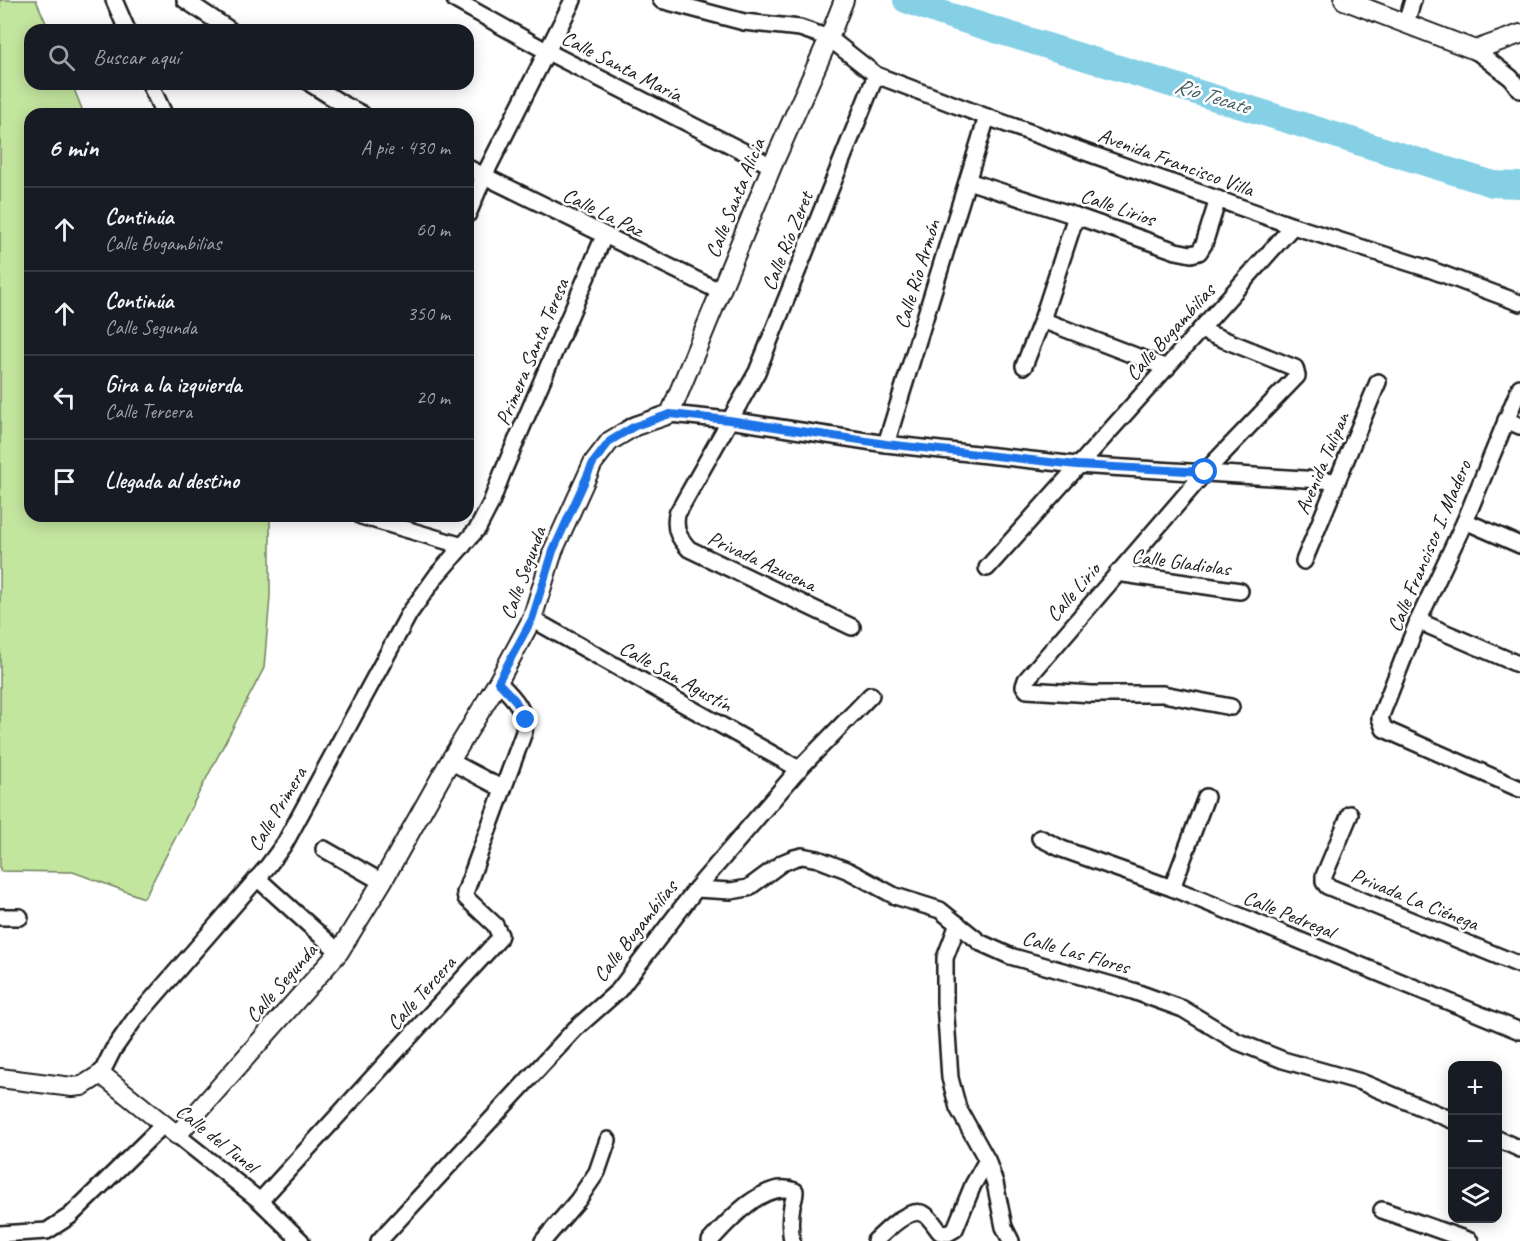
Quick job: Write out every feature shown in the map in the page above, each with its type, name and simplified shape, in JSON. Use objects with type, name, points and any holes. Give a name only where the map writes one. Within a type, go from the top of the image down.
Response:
[{"type":"street","points":[[114,0],[124,24]]},
{"type":"street","points":[[185,0],[221,24]]},
{"type":"street","name":"Calle Santa María","points":[[455,0],[548,52],[772,166]]},
{"type":"street","points":[[474,200],[573,0]]},
{"type":"street","name":"Avenida Francisco Villa","points":[[661,0],[744,21],[800,28],[829,38],[876,75],[1293,226],[1429,269],[1520,303]]},
{"type":"street","points":[[1344,0],[1475,50],[1511,78],[1520,90]]},
{"type":"street","points":[[1406,23],[1413,0]]},
{"type":"street","name":"Calle Santa Alicia","points":[[670,414],[772,166],[842,6]]},
{"type":"street","points":[[1475,50],[1520,34]]},
{"type":"street","name":"Calle Río Zeret","points":[[729,420],[757,372],[876,75]]},
{"type":"street","points":[[153,90],[161,108]]},
{"type":"street","points":[[318,90],[337,108]]},
{"type":"street","name":"Calle Río Armón","points":[[886,444],[987,117]]},
{"type":"street","name":"Calle La Paz","points":[[474,171],[721,292]]},
{"type":"street","name":"Calle Lirios","points":[[968,181],[1191,255],[1199,252],[1204,244],[1218,199]]},
{"type":"street","points":[[1024,366],[1042,320],[1076,216]]},
{"type":"street","name":"Calle Bugambilias","points":[[987,568],[1293,226]]},
{"type":"street","name":"Primera Santa Teresa","points":[[463,546],[477,528],[491,503],[604,236]]},
{"type":"street","points":[[1042,320],[1167,368]]},
{"type":"street","name":"Calle Lirio","points":[[1200,330],[1295,368],[1297,376],[1205,472],[1026,680],[1024,686],[1027,690],[1092,694],[1163,694],[1231,707]]},
{"type":"street","name":"Avenida Tulipan","points":[[1304,561],[1378,382]]},
{"type":"street","name":"Calle Francisco I. Madero","points":[[1520,387],[1513,423],[1418,621],[1380,718],[1384,729],[1520,789]]},
{"type":"street","name":"Calle Segunda","points":[[170,1129],[339,952],[498,682],[532,619],[553,551],[593,463],[610,441],[635,426],[670,414],[729,420],[886,444],[1077,465]]},
{"type":"street","name":"Privada Azucena","points":[[729,420],[677,514],[676,533],[689,549],[852,627]]},
{"type":"street","points":[[1077,465],[1338,481]]},
{"type":"street","points":[[1465,521],[1520,545]]},
{"type":"street","points":[[381,522],[463,546]]},
{"type":"street","name":"Calle Primera","points":[[101,1074],[113,1050],[134,1020],[285,843],[409,614],[437,575],[463,546]]},
{"type":"street","name":"Calle Gladiolas","points":[[1117,573],[1240,591]]},
{"type":"street","name":"Calle San Agustín","points":[[532,619],[799,769]]},
{"type":"street","points":[[1418,621],[1520,665]]},
{"type":"street","name":"Calle Tercera","points":[[260,1201],[498,940],[499,931],[466,898],[465,893],[525,732],[526,720],[515,700],[498,682]]},
{"type":"street","name":"Calle Bugambilias","points":[[379,1241],[575,1029],[619,990],[696,889],[799,769],[871,695]]},
{"type":"street","points":[[450,761],[503,789]]},
{"type":"street","points":[[1172,888],[1206,797]]},
{"type":"street","name":"Privada La Ciénega","points":[[1350,814],[1324,876],[1327,886],[1520,965]]},
{"type":"street","name":"Calle Pedregal","points":[[1040,838],[1062,849],[1172,888],[1520,1031]]},
{"type":"street","points":[[324,849],[382,882]]},
{"type":"street","name":"Calle Las Flores","points":[[696,889],[731,891],[748,888],[782,863],[802,856],[818,859],[849,871],[894,896],[940,910],[981,943],[1010,956],[1133,991],[1182,1009],[1236,1041],[1283,1060],[1361,1082],[1448,1118]]},
{"type":"street","points":[[257,878],[339,952]]},
{"type":"street","points":[[0,917],[20,917]]},
{"type":"street","points":[[958,924],[945,958],[945,1002],[950,1078],[958,1108],[987,1160],[995,1183],[1004,1227],[1011,1241]]},
{"type":"street","points":[[0,1078],[72,1087],[81,1086],[101,1074]]},
{"type":"street","name":"Calle del Tunel","points":[[101,1074],[260,1201],[301,1241]]},
{"type":"street","points":[[0,1234],[47,1231],[70,1216],[170,1129]]},
{"type":"street","points":[[543,1241],[578,1200],[597,1172],[608,1140]]},
{"type":"street","points":[[1502,1141],[1520,1149]]},
{"type":"street","points":[[875,1241],[905,1215],[916,1212],[924,1214],[940,1232],[948,1233],[955,1230],[973,1185],[987,1160]]},
{"type":"street","points":[[710,1241],[731,1218],[759,1196],[782,1188],[795,1191],[796,1194],[792,1207],[792,1241]]},
{"type":"street","points":[[1382,1210],[1470,1241]]},
{"type":"green space","points":[[0,0],[36,0],[46,24],[24,24],[24,90],[74,90],[82,108],[24,108],[24,522],[270,522],[270,597],[264,668],[144,898],[73,872],[0,871]]},
{"type":"waterway","name":"Río Tecate","points":[[906,0],[941,13],[1493,184],[1520,185]]},
{"type":"route","points":[[526,720],[515,700],[498,682],[532,619],[553,551],[593,463],[610,441],[635,426],[670,414],[729,420],[886,444],[1077,465],[1205,472]]}]
